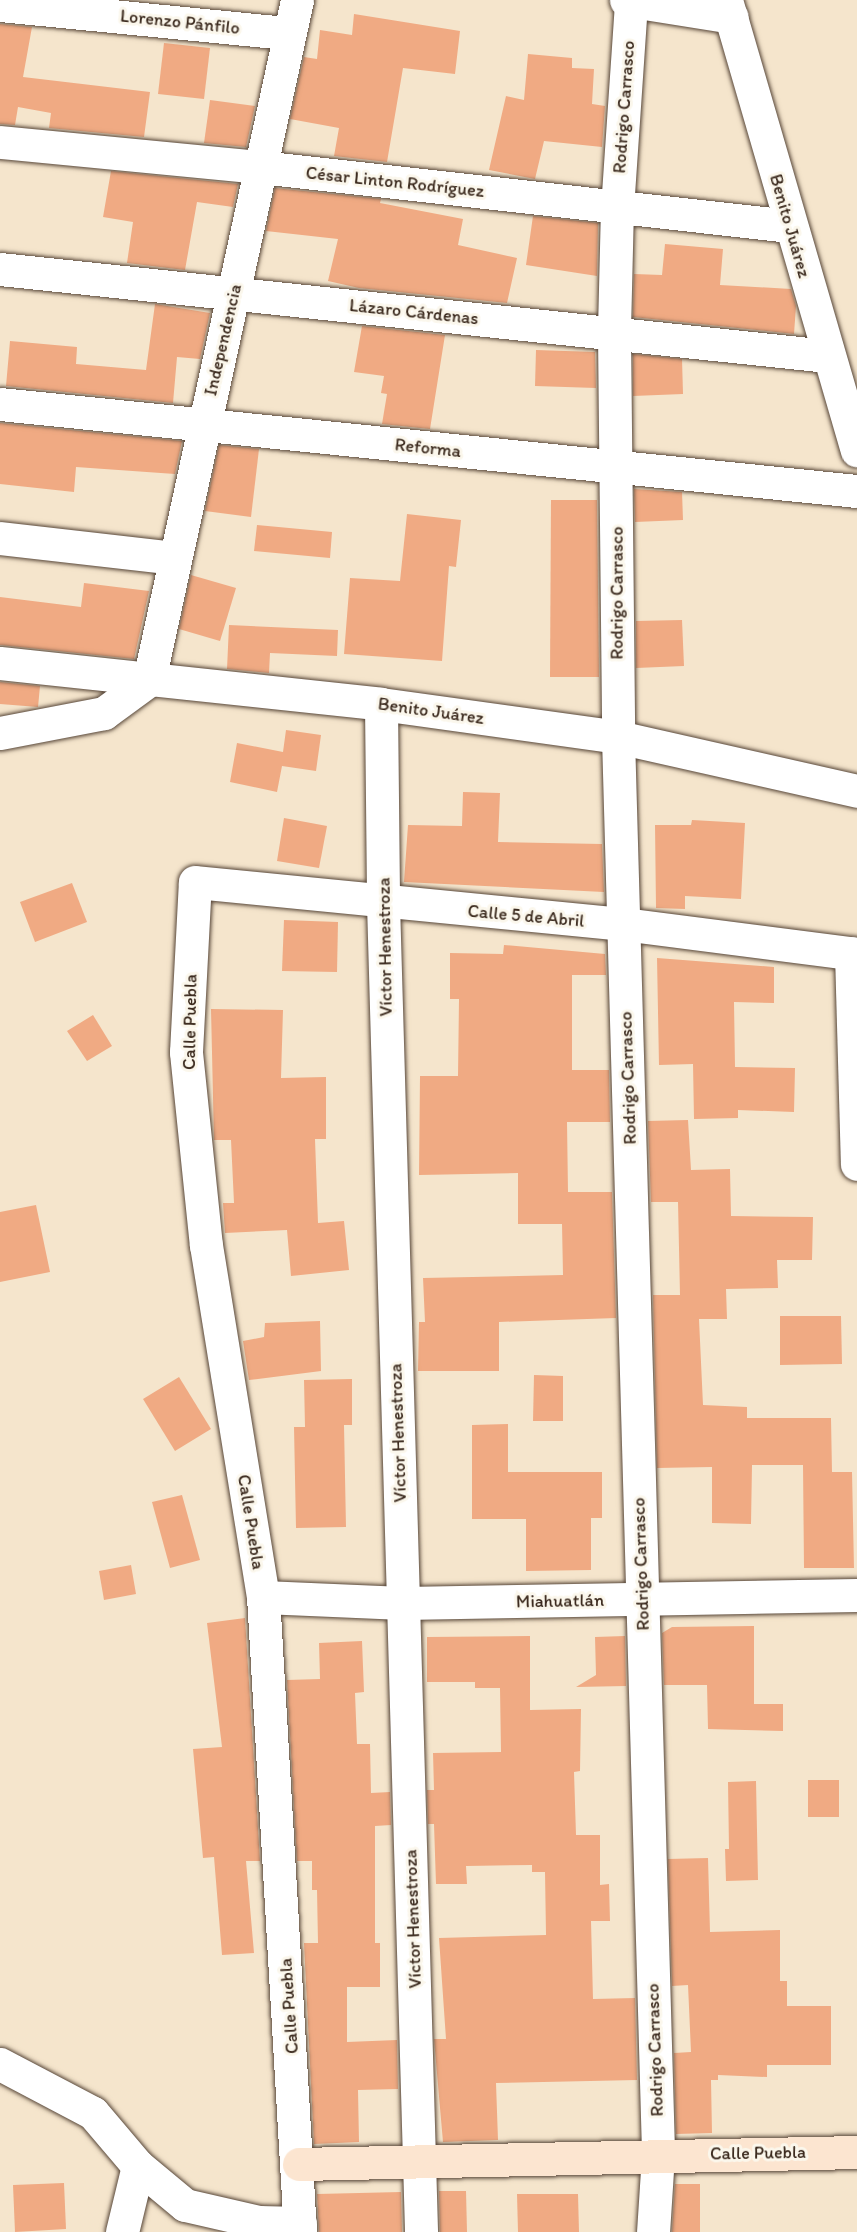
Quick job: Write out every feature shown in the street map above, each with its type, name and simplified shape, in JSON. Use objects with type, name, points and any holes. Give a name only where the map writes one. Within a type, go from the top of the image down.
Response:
[{"type":"street","name":"Independencia","points":[[149,680],[297,0]]},
{"type":"street","points":[[629,1],[729,9]]},
{"type":"street","name":"Rodrigo Carrasco","points":[[629,1],[617,207],[614,333],[618,737],[657,2154],[653,2232]]},
{"type":"street","name":"Lorenzo Pánfilo","points":[[0,5],[288,33]]},
{"type":"street","name":"Benito Juárez","points":[[729,9],[790,226],[857,450]]},
{"type":"street","name":"César Linton Rodríguez","points":[[0,142],[260,167],[790,226]]},
{"type":"street","name":"Lázaro Cárdenas","points":[[0,269],[828,356]]},
{"type":"street","name":"Reforma","points":[[0,404],[857,491]]},
{"type":"street","points":[[0,538],[175,558]]},
{"type":"street","name":"Benito Juárez","points":[[0,663],[381,704],[618,737],[857,791]]},
{"type":"street","points":[[0,733],[104,713],[149,680]]},
{"type":"street","name":"Víctor Henestroza","points":[[381,704],[383,903],[421,2162],[421,2232]]},
{"type":"street","name":"Calle 5 de Abril","points":[[195,882],[383,903],[623,924],[854,953]]},
{"type":"street","name":"Calle Puebla","points":[[195,882],[186,1052],[206,1246],[263,1597],[299,2164],[300,2228]]},
{"type":"street","points":[[854,953],[857,1164]]},
{"type":"street","name":"Miahuatlán","points":[[263,1597],[403,1603],[857,1595]]},
{"type":"street","points":[[0,2064],[93,2113],[138,2166],[185,2205],[259,2222],[300,2228]]},
{"type":"street","name":"Calle Puebla","points":[[299,2164],[657,2154],[857,2152]]},
{"type":"street","points":[[122,2232],[138,2166]]},
{"type":"building","points":[[354,14],[460,31],[455,74],[403,68],[387,162],[334,156],[339,128],[290,119],[304,57],[317,59],[320,30],[352,35]]},
{"type":"building","points":[[0,24],[32,27],[23,77],[150,92],[144,137],[49,128],[51,113],[18,107],[15,125],[0,124]]},
{"type":"building","points":[[164,43],[210,48],[204,99],[158,94]]},
{"type":"building","points":[[528,54],[572,58],[572,68],[594,69],[592,104],[605,106],[602,147],[544,141],[535,179],[489,170],[506,96],[524,100]]},
{"type":"building","points":[[210,100],[255,106],[246,147],[204,143]]},
{"type":"building","points":[[111,171],[238,184],[233,207],[197,202],[185,270],[127,263],[133,222],[103,217]]},
{"type":"building","points":[[275,188],[381,199],[380,203],[463,219],[458,245],[517,258],[507,303],[359,288],[328,281],[338,239],[266,231]]},
{"type":"building","points":[[533,216],[598,223],[597,276],[526,265]]},
{"type":"building","points":[[665,244],[723,249],[720,285],[791,289],[796,306],[794,334],[633,317],[634,274],[662,275]]},
{"type":"building","points":[[155,304],[210,313],[200,359],[177,357],[173,403],[6,386],[10,341],[77,347],[76,364],[146,370]]},
{"type":"building","points":[[362,326],[445,335],[430,429],[382,424],[387,394],[381,393],[384,376],[354,372]]},
{"type":"building","points":[[536,350],[595,352],[596,388],[535,386]]},
{"type":"building","points":[[633,354],[682,359],[683,394],[633,396]]},
{"type":"building","points":[[0,423],[182,441],[175,474],[76,467],[74,492],[0,484]]},
{"type":"building","points":[[219,445],[259,449],[251,517],[205,511]]},
{"type":"building","points":[[634,489],[682,492],[683,520],[635,522]]},
{"type":"building","points":[[551,500],[597,500],[599,677],[550,677]]},
{"type":"building","points":[[407,514],[461,520],[456,567],[449,566],[442,661],[344,654],[350,578],[400,581]]},
{"type":"building","points":[[257,525],[332,532],[330,558],[254,551]]},
{"type":"building","points":[[191,575],[236,588],[220,641],[179,629]]},
{"type":"building","points":[[84,583],[149,591],[134,659],[0,645],[0,597],[81,607]]},
{"type":"building","points":[[682,620],[684,666],[636,668],[636,621]]},
{"type":"building","points":[[229,625],[338,630],[337,656],[270,653],[269,673],[227,669]]},
{"type":"building","points":[[0,682],[40,686],[38,707],[0,704]]},
{"type":"building","points":[[286,730],[321,735],[316,771],[282,766],[277,792],[230,782],[237,743],[283,752]]},
{"type":"building","points":[[463,792],[500,793],[498,842],[602,844],[604,892],[404,882],[408,825],[462,826]]},
{"type":"building","points":[[284,818],[327,826],[319,868],[277,861]]},
{"type":"building","points":[[692,820],[745,823],[741,899],[685,896],[685,909],[656,908],[655,825],[691,825]]},
{"type":"building","points":[[72,883],[87,922],[35,942],[20,902]]},
{"type":"building","points":[[284,920],[338,922],[337,972],[282,971]]},
{"type":"building","points":[[504,945],[605,954],[606,975],[572,975],[572,1070],[609,1070],[610,1122],[567,1122],[568,1192],[612,1192],[616,1318],[499,1322],[499,1371],[418,1371],[419,1322],[425,1322],[423,1278],[563,1275],[562,1224],[518,1224],[518,1173],[419,1175],[420,1076],[458,1076],[459,999],[450,999],[450,953],[503,954]]},
{"type":"building","points":[[657,958],[774,967],[774,1003],[734,1002],[735,1067],[795,1068],[794,1112],[738,1110],[738,1118],[694,1119],[693,1064],[659,1065]]},
{"type":"building","points":[[211,1009],[283,1010],[281,1078],[326,1077],[326,1139],[315,1139],[318,1223],[344,1221],[349,1270],[291,1276],[287,1230],[225,1233],[223,1203],[234,1203],[231,1140],[214,1140]]},
{"type":"building","points":[[93,1015],[112,1046],[87,1061],[67,1031]]},
{"type":"building","points":[[688,1120],[691,1170],[730,1169],[731,1216],[813,1217],[812,1260],[777,1260],[778,1288],[726,1289],[727,1319],[699,1319],[703,1405],[747,1407],[747,1418],[831,1418],[832,1472],[852,1472],[854,1568],[804,1568],[803,1465],[752,1465],[751,1524],[712,1523],[712,1467],[657,1468],[653,1295],[680,1295],[678,1202],[651,1202],[648,1121]]},
{"type":"building","points":[[36,1205],[50,1272],[0,1282],[0,1212]]},
{"type":"building","points":[[780,1316],[841,1316],[842,1364],[780,1365]]},
{"type":"building","points":[[320,1321],[321,1371],[249,1380],[243,1341],[264,1337],[265,1323]]},
{"type":"building","points":[[534,1375],[563,1376],[563,1421],[533,1421]]},
{"type":"building","points":[[179,1377],[211,1429],[175,1451],[143,1399]]},
{"type":"building","points":[[352,1379],[352,1425],[344,1425],[346,1527],[296,1528],[294,1427],[305,1427],[304,1380]]},
{"type":"building","points":[[508,1424],[508,1472],[602,1472],[602,1518],[591,1518],[591,1570],[526,1571],[526,1519],[472,1519],[472,1425]]},
{"type":"building","points":[[182,1495],[200,1560],[170,1568],[152,1502]]},
{"type":"building","points":[[131,1565],[136,1594],[104,1600],[99,1571]]},
{"type":"building","points":[[245,1618],[260,1861],[246,1861],[254,1953],[222,1955],[214,1857],[203,1858],[193,1749],[222,1747],[207,1623]]},
{"type":"building","points":[[754,1626],[754,1704],[783,1704],[783,1731],[708,1729],[707,1685],[664,1685],[662,1633],[672,1627]]},
{"type":"building","points":[[530,1636],[530,1710],[581,1709],[580,1771],[574,1772],[576,1835],[600,1835],[600,1885],[609,1884],[610,1921],[591,1921],[593,1999],[635,1998],[637,2080],[496,2083],[498,2140],[443,2142],[434,2039],[446,2039],[439,1938],[546,1935],[545,1872],[532,1872],[532,1865],[466,1866],[467,1884],[436,1884],[434,1824],[428,1824],[427,1790],[434,1790],[433,1753],[501,1752],[500,1688],[475,1688],[475,1682],[427,1682],[427,1637]]},
{"type":"building","points":[[625,1636],[626,1686],[576,1687],[596,1675],[595,1637]]},
{"type":"building","points":[[362,1641],[364,1692],[355,1693],[357,1744],[370,1744],[371,1793],[390,1792],[391,1825],[375,1826],[375,1943],[380,1943],[380,1987],[347,1987],[347,2042],[397,2040],[398,2089],[358,2090],[359,2142],[314,2144],[304,1943],[318,1943],[317,1890],[312,1890],[312,1861],[297,1861],[287,1680],[320,1679],[319,1643]]},
{"type":"building","points":[[808,1780],[839,1780],[839,1817],[808,1817]]},
{"type":"building","points":[[756,1781],[758,1880],[726,1881],[725,1849],[729,1849],[728,1782]]},
{"type":"building","points":[[708,1858],[710,1932],[780,1930],[780,1981],[787,1981],[787,2006],[831,2006],[831,2065],[767,2065],[767,2077],[718,2075],[718,2080],[711,2080],[712,2133],[676,2134],[674,2053],[691,2052],[688,1985],[672,1986],[668,1859]]},
{"type":"building","points":[[64,2183],[66,2229],[15,2232],[13,2185]]},
{"type":"building","points":[[675,2184],[700,2184],[700,2232],[672,2232]]},
{"type":"building","points":[[439,2191],[466,2191],[467,2232],[440,2232]]},
{"type":"building","points":[[401,2192],[402,2232],[319,2232],[317,2194]]},
{"type":"building","points":[[517,2194],[578,2194],[579,2232],[518,2232]]}]
